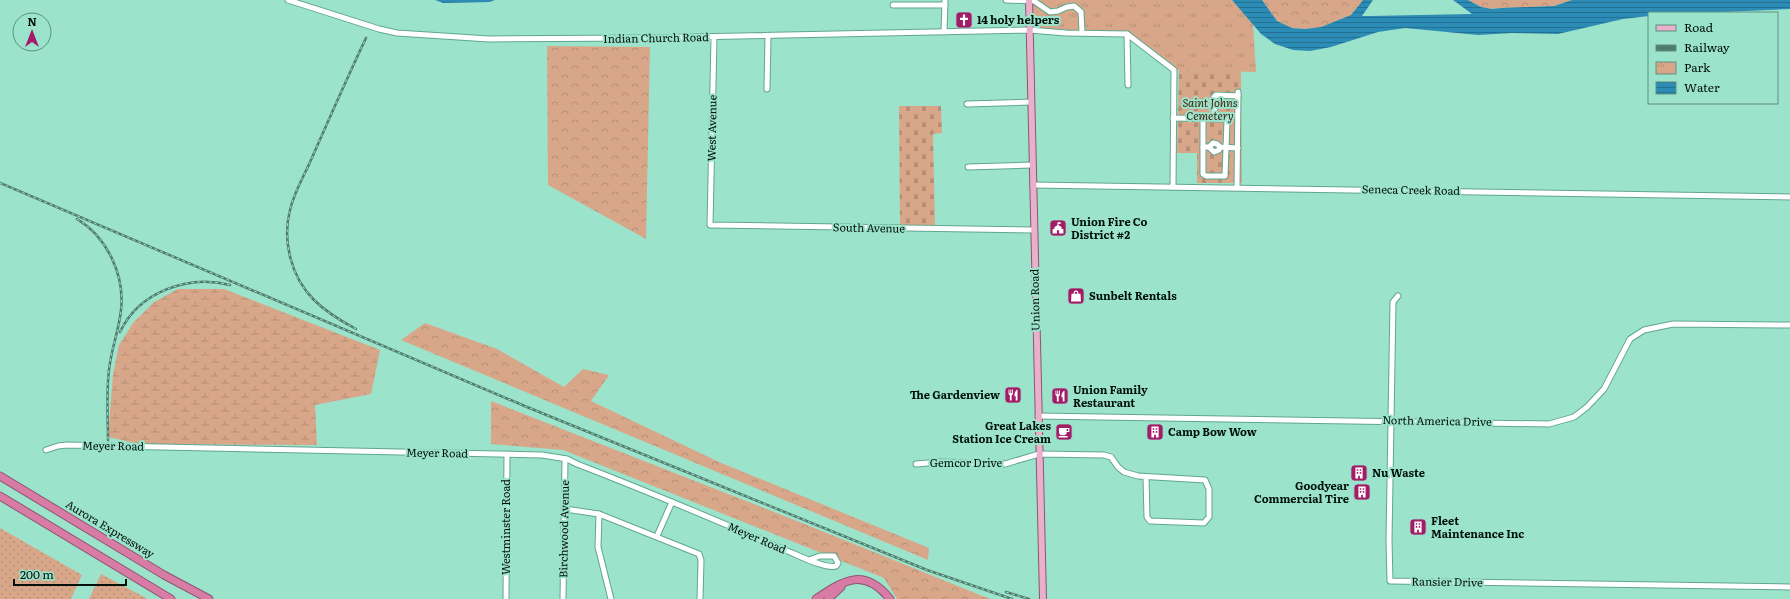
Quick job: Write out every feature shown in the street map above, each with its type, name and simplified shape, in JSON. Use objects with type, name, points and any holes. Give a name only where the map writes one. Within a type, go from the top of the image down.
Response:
[{"type":"highway","points":[[0,469],[32,495]]},
{"type":"highway","name":"Aurora Expressway","points":[[0,476],[164,575],[209,599]]},
{"type":"highway","points":[[0,496],[171,599]]},
{"type":"highway","points":[[816,599],[842,582],[859,579],[874,584],[890,599]]},
{"type":"highway","points":[[828,599],[840,587],[860,583],[874,588],[886,599]]},
{"type":"main road","name":"Union Road","points":[[1029,1],[1043,599]]},
{"type":"street","name":"Indian Church Road","points":[[288,0],[397,33],[527,40],[1029,30],[1127,34]]},
{"type":"street","points":[[1006,0],[1036,2],[1050,12],[1074,6],[1081,12],[1082,33]]},
{"type":"street","points":[[893,5],[945,3],[944,32]]},
{"type":"street","points":[[1127,34],[1174,70],[1173,187]]},
{"type":"street","points":[[1127,34],[1128,85]]},
{"type":"street","points":[[767,89],[768,36]]},
{"type":"street","name":"West Avenue","points":[[710,220],[714,37]]},
{"type":"street","points":[[1215,118],[1214,97],[1216,95],[1238,94],[1237,188]]},
{"type":"street","points":[[967,104],[1031,102]]},
{"type":"street","points":[[1173,118],[1203,118],[1215,118],[1227,120],[1226,173],[1223,176],[1206,176],[1203,174],[1203,118]]},
{"type":"street","points":[[1203,147],[1209,147],[1214,143],[1220,148],[1238,148]]},
{"type":"street","points":[[968,167],[1032,165]]},
{"type":"street","name":"Seneca Creek Road","points":[[1033,185],[1790,197]]},
{"type":"street","name":"South Avenue","points":[[710,220],[710,225],[1034,230]]},
{"type":"street","name":"Ransier Drive","points":[[1398,296],[1394,302],[1391,420],[1390,581],[1790,587]]},
{"type":"street","name":"North America Drive","points":[[1038,416],[1391,420],[1549,424],[1574,417],[1587,407],[1604,389],[1630,339],[1644,330],[1672,324],[1790,325]]},
{"type":"street","name":"Meyer Road","points":[[46,450],[58,446],[68,445],[542,455],[565,459],[672,502],[809,560],[830,568],[836,566],[838,563],[834,556],[828,555],[809,560]]},
{"type":"street","name":"Westminster Road","points":[[506,599],[507,454]]},
{"type":"street","name":"Gemcor Drive","points":[[916,464],[940,462],[1005,464],[1039,454],[1104,455],[1111,457],[1118,467],[1124,472],[1146,477],[1205,480],[1209,489],[1209,517],[1207,521],[1204,523],[1150,521],[1146,517],[1146,477]]},
{"type":"street","name":"Birchwood Avenue","points":[[563,599],[565,459]]},
{"type":"street","points":[[657,536],[672,502]]},
{"type":"street","points":[[565,509],[599,514],[699,554],[701,560],[700,599]]},
{"type":"street","points":[[599,514],[598,547],[610,599]]},
{"type":"green space","points":[[1029,0],[1232,0],[1253,24],[1256,72],[1174,70],[1127,34],[1029,30]]},
{"type":"green space","points":[[1262,0],[1363,0],[1351,15],[1321,27],[1305,29],[1292,28],[1277,21]]},
{"type":"green space","points":[[1468,0],[1572,0],[1554,6],[1492,9],[1481,7]]},
{"type":"green space","points":[[547,46],[650,47],[646,239],[548,185]]},
{"type":"green space","name":"Saint Johns Cemetery","points":[[1179,70],[1241,71],[1242,183],[1197,183],[1197,153],[1177,153]]},
{"type":"green space","points":[[899,106],[941,106],[942,133],[933,134],[935,225],[900,225]]},
{"type":"green space","points":[[178,289],[224,289],[380,350],[371,394],[315,405],[317,445],[139,444],[108,437],[113,374],[119,345],[133,323],[154,302]]},
{"type":"green space","points":[[425,323],[497,349],[564,387],[583,369],[609,375],[591,401],[719,462],[929,548],[928,560],[401,340]]},
{"type":"green space","points":[[491,401],[797,521],[990,599],[897,599],[884,578],[563,450],[491,444]]},
{"type":"green space","points":[[0,528],[82,575],[71,599],[0,599]]},
{"type":"green space","points":[[101,574],[148,599],[89,599]]},
{"type":"water","points":[[435,0],[495,0],[490,2],[443,3]]},
{"type":"water","points":[[1232,0],[1262,0],[1277,21],[1292,28],[1305,29],[1321,27],[1351,15],[1363,0],[1373,0],[1362,16],[1472,14],[1453,0],[1468,0],[1481,7],[1492,9],[1554,6],[1572,0],[1790,0],[1790,9],[1722,12],[1648,12],[1648,16],[1623,19],[1558,34],[1512,33],[1478,35],[1405,28],[1378,32],[1331,47],[1310,51],[1293,50],[1275,44],[1261,34]]},
{"type":"railway","points":[[356,329],[324,308],[306,291],[294,270],[290,258],[287,234],[290,210],[299,184],[366,38]]},
{"type":"railway","points":[[0,183],[527,407],[927,570],[1012,599]]},
{"type":"railway","points":[[77,219],[88,227],[105,246],[112,258],[120,284],[121,310],[108,379],[108,440]]},
{"type":"railway","points":[[120,332],[128,318],[139,306],[166,289],[182,284],[198,282],[214,282],[230,285]]},
{"type":"railway","points":[[1006,592],[1029,599]]},
{"type":"place","name":"14 holy helpers","points":[[964,20]]},
{"type":"place","name":"Union Fire Co District #2","points":[[1058,228]]},
{"type":"place","name":"Sunbelt Rentals","points":[[1076,296]]},
{"type":"place","name":"The Gardenview","points":[[1013,395]]},
{"type":"place","name":"Union Family Restaurant","points":[[1060,396]]},
{"type":"place","name":"Great Lakes Station Ice Cream","points":[[1064,432]]},
{"type":"place","name":"Camp Bow Wow","points":[[1155,432]]},
{"type":"place","name":"Nu Waste","points":[[1359,473]]},
{"type":"place","name":"Goodyear Commercial Tire","points":[[1362,492]]},
{"type":"place","name":"Fleet Maintenance Inc","points":[[1418,527]]}]
